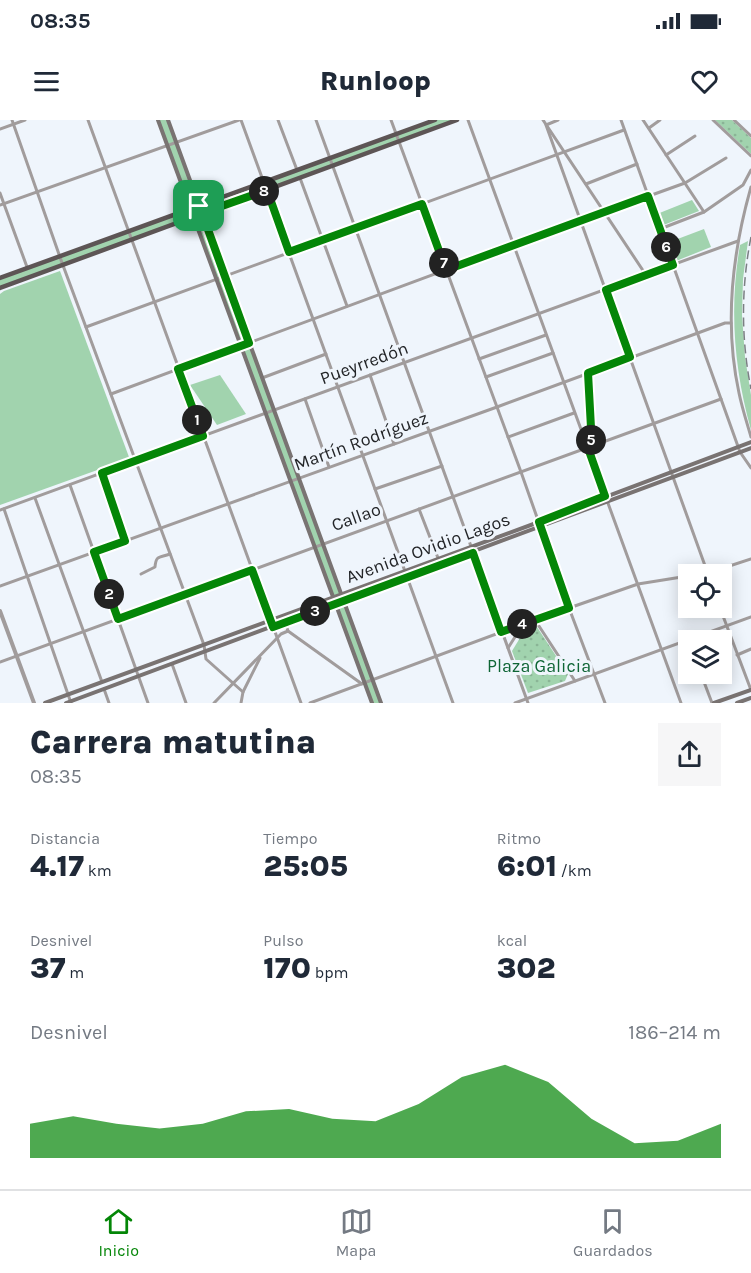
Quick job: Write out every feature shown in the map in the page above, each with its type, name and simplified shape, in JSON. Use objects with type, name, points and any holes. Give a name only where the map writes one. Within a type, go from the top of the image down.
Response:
[{"type":"main road","points":[[158,120],[372,703]]},
{"type":"main road","points":[[168,120],[381,703]]},
{"type":"main road","points":[[0,278],[435,120]]},
{"type":"main road","points":[[0,288],[457,120]]},
{"type":"main road","name":"Avenida Ovidio Lagos","points":[[69,702],[473,553],[605,496],[738,447],[751,440]]},
{"type":"main road","name":"Avenida Ovidio Lagos","points":[[45,703],[438,558],[607,502],[751,448]]},
{"type":"main road","points":[[713,703],[751,690]]},
{"type":"main road","points":[[737,703],[751,698]]},
{"type":"street","points":[[0,129],[13,122],[25,120]]},
{"type":"street","points":[[88,120],[301,703]]},
{"type":"street","points":[[2,205],[240,120],[264,183]]},
{"type":"street","points":[[278,120],[297,170]]},
{"type":"street","points":[[316,120],[527,701]]},
{"type":"street","points":[[391,120],[605,703]]},
{"type":"street","points":[[468,120],[546,335],[590,447],[607,502],[681,703]]},
{"type":"street","points":[[543,120],[646,275]]},
{"type":"street","points":[[546,125],[558,120]]},
{"type":"street","points":[[621,120],[738,447],[751,468]]},
{"type":"street","points":[[643,120],[704,212]]},
{"type":"street","points":[[648,128],[660,120]]},
{"type":"street","points":[[713,120],[751,156]]},
{"type":"street","points":[[734,120],[751,136]]},
{"type":"street","points":[[13,122],[63,265],[204,645],[206,659],[243,692]]},
{"type":"street","points":[[546,125],[704,564]]},
{"type":"street","points":[[86,327],[624,130]]},
{"type":"street","points":[[666,155],[695,136]]},
{"type":"street","points":[[111,394],[685,183],[726,158]]},
{"type":"street","points":[[586,184],[636,164]]},
{"type":"street","points":[[660,229],[704,212],[743,185],[751,170]]},
{"type":"street","points":[[300,177],[347,306]]},
{"type":"street","points":[[743,185],[751,188],[738,241],[732,281],[731,323],[739,391],[751,440]]},
{"type":"street","points":[[267,190],[453,703]]},
{"type":"street","points":[[0,193],[2,205],[27,268]]},
{"type":"street","name":"Pueyrredón","points":[[2,510],[738,241]]},
{"type":"street","name":"Martín Rodríguez","points":[[0,586],[497,407],[724,322],[731,323]]},
{"type":"street","points":[[480,359],[546,335]]},
{"type":"street","points":[[486,377],[553,353]]},
{"type":"street","points":[[262,378],[326,354]]},
{"type":"street","points":[[588,373],[590,447]]},
{"type":"street","points":[[370,375],[394,444]]},
{"type":"street","points":[[305,399],[329,467]]},
{"type":"street","name":"Callao","points":[[0,662],[721,399]]},
{"type":"street","points":[[508,437],[575,412]]},
{"type":"street","points":[[375,489],[442,466]]},
{"type":"street","points":[[102,473],[125,541]]},
{"type":"street","points":[[70,485],[148,703]]},
{"type":"street","points":[[35,498],[102,682]]},
{"type":"street","points":[[419,508],[438,558]]},
{"type":"street","points":[[2,510],[27,576],[69,702]]},
{"type":"street","points":[[141,574],[155,567],[157,559],[170,554]]},
{"type":"street","points":[[732,566],[751,559]]},
{"type":"street","points":[[310,703],[638,584],[678,578]]},
{"type":"street","points":[[0,610],[34,703]]},
{"type":"street","points":[[716,630],[751,617]]},
{"type":"street","points":[[724,618],[751,690]]},
{"type":"street","points":[[535,620],[575,681]]},
{"type":"street","points":[[285,622],[288,631],[363,683]]},
{"type":"street","points":[[508,649],[523,624]]},
{"type":"street","points":[[214,703],[281,634],[288,631]]},
{"type":"street","points":[[515,703],[527,701],[678,644]]},
{"type":"street","points":[[737,655],[751,649]]},
{"type":"street","points":[[241,703],[243,692],[263,652]]},
{"type":"street","points":[[172,664],[186,703]]},
{"type":"street","points":[[705,684],[713,703]]},
{"type":"street","points":[[104,689],[109,703]]},
{"type":"green space","points":[[158,120],[168,120],[199,206],[435,120],[457,120],[202,214],[381,703],[372,703],[194,217],[0,288],[0,278],[191,209]]},
{"type":"green space","points":[[715,120],[732,120],[751,138],[751,154]]},
{"type":"green space","points":[[692,200],[699,211],[661,226],[657,214]]},
{"type":"green space","points":[[704,229],[711,247],[676,261],[673,259],[667,243]]},
{"type":"green space","points":[[748,241],[743,279],[742,315],[751,395],[751,430],[737,361],[734,315],[740,245]]},
{"type":"green space","points":[[60,271],[129,457],[0,505],[0,294]]},
{"type":"green space","points":[[220,375],[246,414],[217,425],[190,385]]},
{"type":"green space","name":"Plaza Galicia","points":[[535,624],[568,674],[565,681],[528,693],[512,651],[526,628]]},
{"type":"railway","points":[[751,237],[744,294],[745,351],[751,389]]},
{"type":"route","points":[[199,206],[191,209],[194,217],[202,213],[267,190],[289,252],[422,204],[446,270],[648,196],[673,265],[606,290],[630,357],[588,373],[592,446],[588,448],[605,496],[539,522],[569,608],[501,632],[473,553],[273,627],[252,570],[118,619],[94,552],[125,541],[102,473],[203,436],[178,369],[249,343],[224,276],[202,213],[201,210],[199,206]]}]
